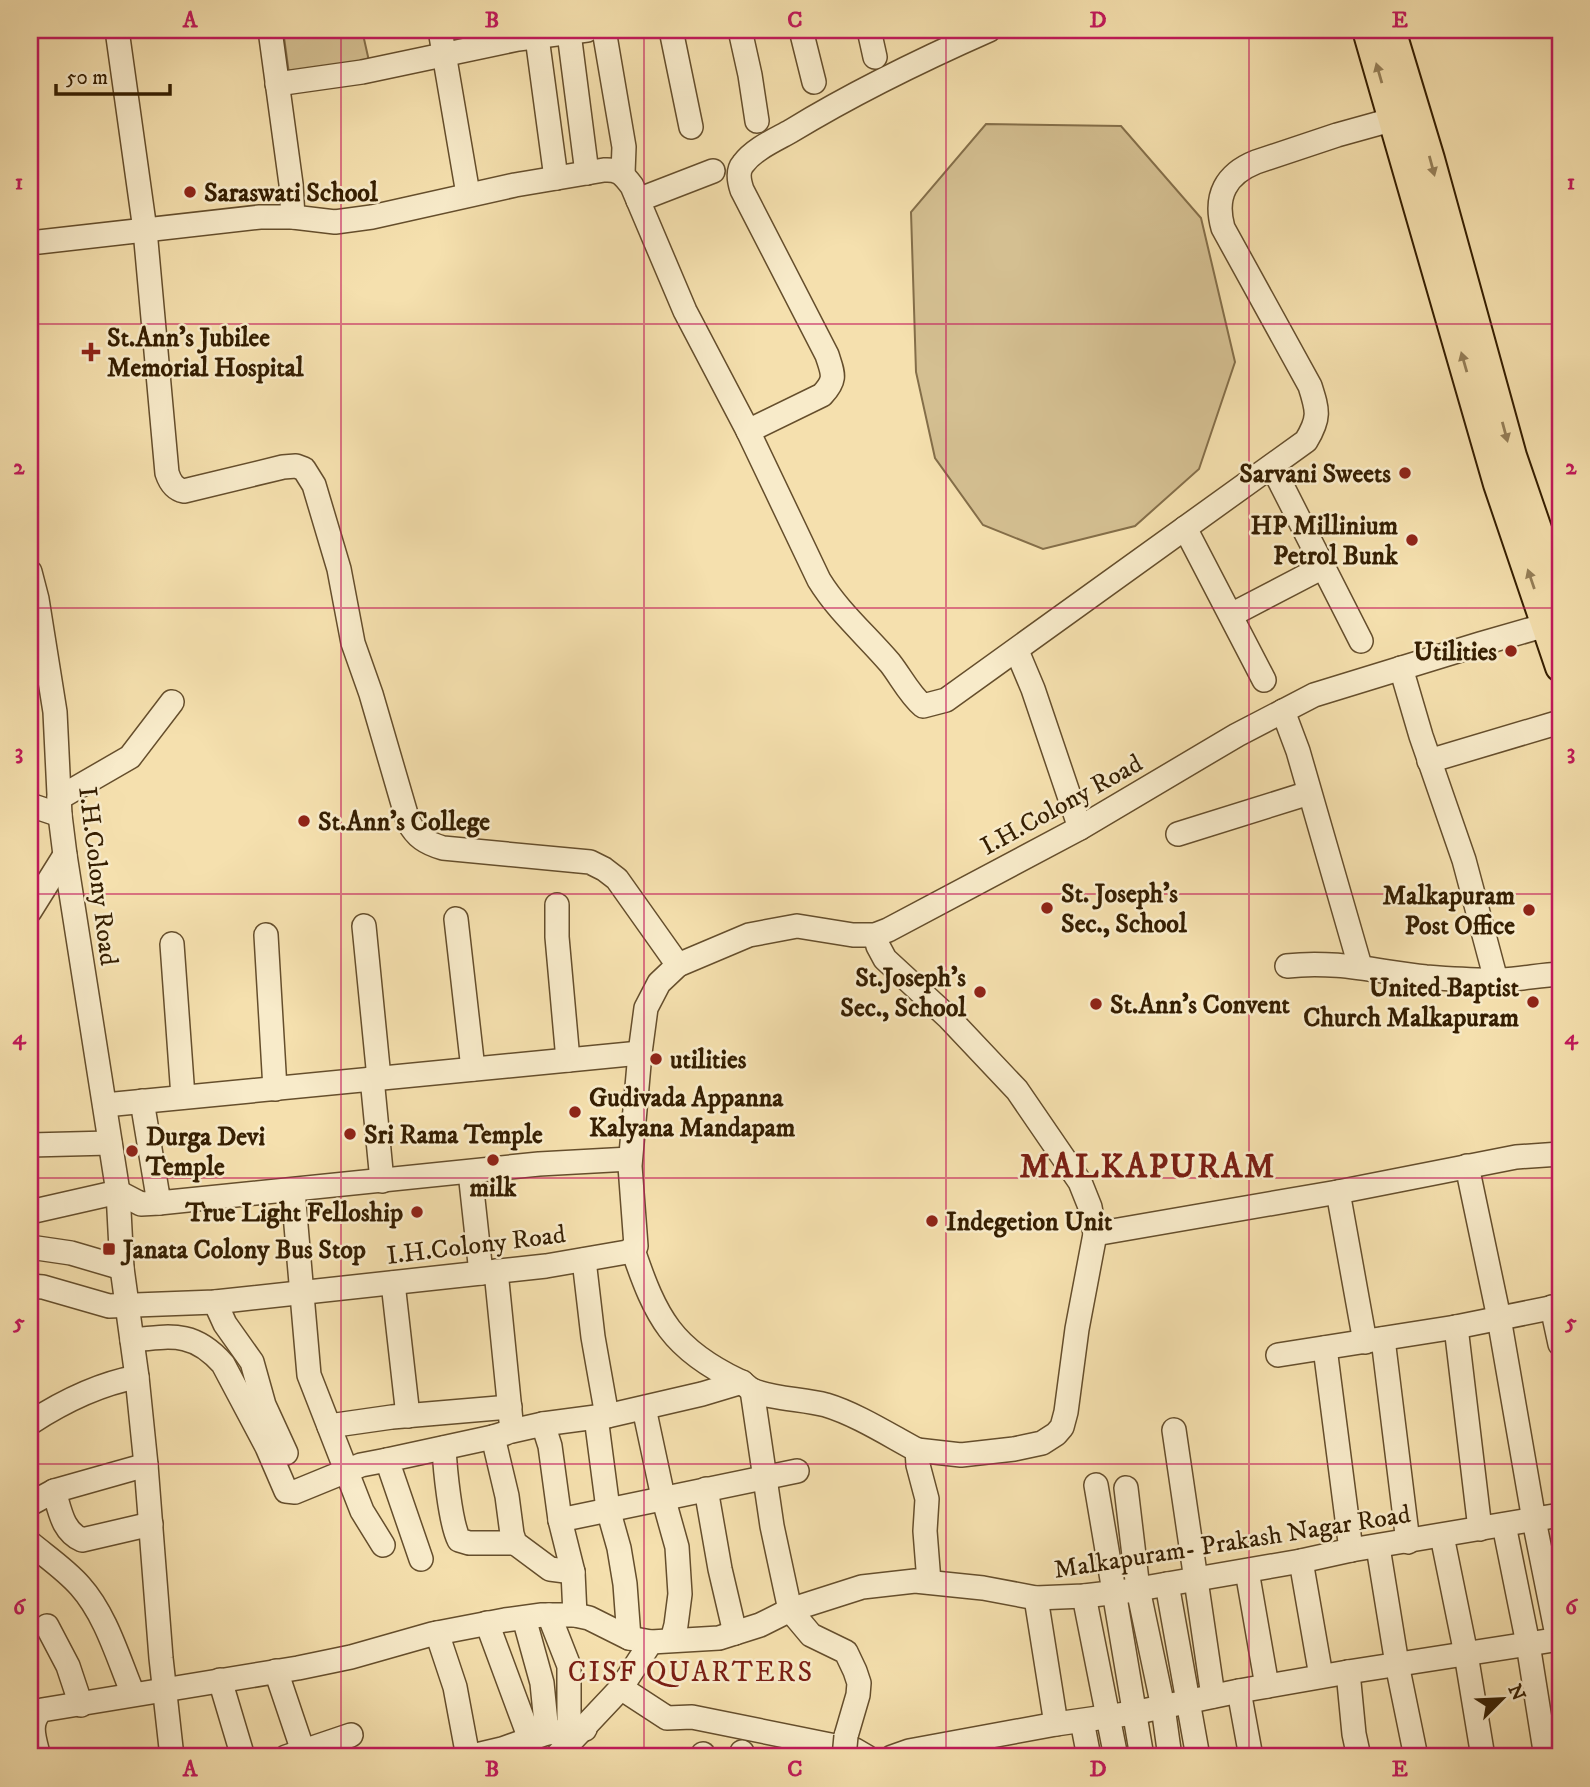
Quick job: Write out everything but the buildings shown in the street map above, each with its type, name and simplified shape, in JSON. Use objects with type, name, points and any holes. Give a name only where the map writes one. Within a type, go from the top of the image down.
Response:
[{"type":"main road","points":[[1367,30],[1405,116],[1512,456],[1560,596]]},
{"type":"main road","points":[[1391,30],[1405,116],[1499,484],[1554,624],[1560,667]]},
{"type":"street","points":[[117,30],[145,230],[170,482],[177,489],[184,491],[283,467],[296,466],[304,469],[310,475],[339,569],[355,650],[371,694],[408,821],[414,832],[421,840],[443,848],[568,859],[590,862],[604,869],[617,879],[678,965]]},
{"type":"street","points":[[270,30],[293,217]]},
{"type":"street","points":[[440,30],[468,194]]},
{"type":"street","points":[[604,30],[624,147],[622,173]]},
{"type":"street","points":[[671,30],[691,127]]},
{"type":"street","points":[[740,30],[757,121]]},
{"type":"street","points":[[801,30],[814,82]]},
{"type":"street","points":[[869,30],[875,57]]},
{"type":"street","points":[[748,431],[822,395],[831,385],[833,374],[827,355],[741,190],[740,167],[751,155],[830,108],[907,66],[989,30]]},
{"type":"street","points":[[277,84],[362,72],[536,33],[578,31],[587,173]]},
{"type":"street","points":[[536,33],[556,178]]},
{"type":"street","points":[[30,243],[260,217],[293,217],[335,222],[372,217],[468,194],[615,169],[622,173],[632,186],[685,311],[748,431],[828,596],[923,705],[946,700],[1306,441],[1316,424],[1318,408],[1310,386],[1223,228],[1219,207],[1227,183],[1244,167],[1337,135],[1405,116]]},
{"type":"street","points":[[638,200],[713,171]]},
{"type":"street","points":[[1272,466],[1361,641]]},
{"type":"street","points":[[1185,528],[1264,680]]},
{"type":"street","points":[[1231,615],[1323,566]]},
{"type":"street","name":"I.H.Colony Road","points":[[30,572],[37,599],[55,712],[65,855],[118,1192],[122,1268],[138,1377],[172,1757]]},
{"type":"street","name":"I.H.Colony Road","points":[[128,1306],[215,1302],[393,1283],[584,1260],[633,1250],[637,1241],[630,1159],[646,1008],[659,983],[678,965],[735,940],[779,928],[797,926],[853,935],[875,935],[906,922],[1080,828],[1237,734],[1314,695],[1554,624]]},
{"type":"street","points":[[1017,651],[1033,689],[1080,828]]},
{"type":"street","points":[[1401,668],[1429,761],[1464,860],[1496,980]]},
{"type":"street","points":[[30,805],[60,806],[130,757],[172,702]]},
{"type":"street","points":[[1283,711],[1298,751],[1360,966]]},
{"type":"street","points":[[1429,761],[1560,722]]},
{"type":"street","points":[[1178,834],[1309,793]]},
{"type":"street","points":[[30,911],[65,855]]},
{"type":"street","points":[[557,905],[556,937],[568,1060]]},
{"type":"street","points":[[456,919],[473,1069]]},
{"type":"street","points":[[364,926],[382,1181]]},
{"type":"street","points":[[266,935],[275,1089]]},
{"type":"street","points":[[633,1250],[650,1297],[673,1335],[684,1347],[716,1371],[747,1386],[827,1405],[917,1450],[961,1455],[1014,1449],[1042,1443],[1062,1427],[1095,1234],[1090,1208],[1080,1182],[1017,1090],[950,1018],[885,959],[877,946],[875,935]]},
{"type":"street","points":[[172,944],[183,1097]]},
{"type":"street","points":[[1287,967],[1311,963],[1360,966],[1423,976],[1496,980],[1560,974]]},
{"type":"street","points":[[104,1105],[640,1053]]},
{"type":"street","points":[[142,1101],[159,1203]]},
{"type":"street","points":[[30,1145],[110,1143]]},
{"type":"street","points":[[1095,1234],[1338,1192],[1516,1157],[1560,1154]]},
{"type":"street","points":[[30,1212],[118,1192],[141,1204],[159,1203],[539,1164],[630,1159]]},
{"type":"street","points":[[892,1757],[909,1751],[1056,1724],[1135,1713],[1321,1676],[1559,1639],[1534,1520],[1499,1318],[1467,1166]]},
{"type":"street","points":[[470,1172],[510,1407],[503,1434],[512,1534],[516,1543],[550,1569],[573,1573]]},
{"type":"street","points":[[293,1191],[307,1365],[313,1389],[362,1511],[383,1545]]},
{"type":"street","points":[[1338,1192],[1374,1340],[1408,1542]]},
{"type":"street","points":[[30,1247],[71,1253],[122,1268]]},
{"type":"street","points":[[584,1260],[602,1416],[608,1509],[619,1548],[625,1584],[629,1638]]},
{"type":"street","points":[[393,1283],[408,1416]]},
{"type":"street","points":[[30,1286],[43,1287],[93,1303],[128,1306]]},
{"type":"street","points":[[215,1302],[225,1324],[251,1362],[264,1405],[302,1489]]},
{"type":"street","points":[[1278,1355],[1456,1327],[1556,1306],[1560,1344]]},
{"type":"street","points":[[1456,1327],[1480,1529]]},
{"type":"street","points":[[132,1340],[179,1336],[197,1342],[215,1355],[236,1387],[286,1491],[290,1492],[387,1460],[543,1424],[645,1408],[747,1386]]},
{"type":"street","points":[[1325,1348],[1351,1550]]},
{"type":"street","points":[[30,1423],[90,1390],[138,1377]]},
{"type":"street","points":[[747,1386],[790,1610],[811,1635],[839,1647],[852,1660],[859,1683],[845,1746]]},
{"type":"street","points":[[329,1426],[510,1407]]},
{"type":"street","points":[[438,1633],[455,1687],[468,1757],[562,1742],[621,1688],[662,1641],[679,1604],[677,1548],[663,1497],[645,1408]]},
{"type":"street","points":[[39,1757],[33,1723],[35,1715],[41,1710],[351,1657],[438,1633],[487,1623],[549,1615],[575,1615],[573,1573],[560,1520],[550,1446],[543,1424]]},
{"type":"street","points":[[1174,1430],[1213,1696]]},
{"type":"street","points":[[444,1447],[448,1489],[459,1539],[470,1543],[516,1543]]},
{"type":"street","points":[[917,1450],[927,1499],[925,1531],[929,1583]]},
{"type":"street","points":[[387,1460],[421,1559]]},
{"type":"street","points":[[30,1504],[54,1491],[146,1465]]},
{"type":"street","points":[[560,1520],[797,1471]]},
{"type":"street","points":[[1096,1485],[1142,1757]]},
{"type":"street","points":[[1126,1488],[1138,1589],[1163,1707],[1170,1757]]},
{"type":"street","points":[[706,1489],[734,1633]]},
{"type":"street","points":[[54,1491],[65,1526],[82,1540],[151,1524]]},
{"type":"street","name":"Malkapuram- Prakash Nagar Road","points":[[575,1615],[589,1618],[629,1638],[662,1641],[719,1638],[760,1625],[790,1610],[862,1587],[915,1581],[983,1588],[1035,1598],[1084,1596],[1247,1571],[1351,1550],[1560,1515]]},
{"type":"street","points":[[1504,1525],[1528,1644],[1546,1757]]},
{"type":"street","points":[[1442,1536],[1483,1757]]},
{"type":"street","points":[[30,1543],[73,1578],[93,1602],[133,1694]]},
{"type":"street","points":[[1378,1547],[1397,1664],[1416,1757]]},
{"type":"street","points":[[1301,1561],[1321,1676]]},
{"type":"street","points":[[1247,1571],[1267,1686]]},
{"type":"street","points":[[1167,1584],[1198,1757]]},
{"type":"street","points":[[1084,1596],[1116,1757]]},
{"type":"street","points":[[1035,1598],[1056,1724]]},
{"type":"street","points":[[549,1615],[569,1666],[562,1742]]},
{"type":"street","points":[[524,1618],[562,1742]]},
{"type":"street","points":[[487,1623],[562,1742]]},
{"type":"street","points":[[47,1626],[68,1666],[81,1705]]},
{"type":"street","points":[[276,1671],[298,1755],[351,1735]]},
{"type":"street","points":[[1348,1672],[1359,1757]]},
{"type":"street","points":[[220,1680],[243,1757]]},
{"type":"street","points":[[621,1688],[667,1718],[692,1717],[855,1750],[867,1757]]},
{"type":"street","points":[[1239,1691],[1251,1757]]},
{"type":"street","points":[[1082,1721],[1089,1757]]},
{"type":"shaded area","points":[[283,30],[362,30],[369,61],[289,74]]},
{"type":"shaded area","points":[[986,124],[1121,126],[1201,218],[1235,362],[1199,469],[1135,526],[1043,549],[983,525],[935,458],[916,372],[911,212]]},
{"type":"place","name":"Saraswati School","points":[[190,192]]},
{"type":"place","name":"St.Ann's Jubilee Memorial Hospital","points":[[91,352]]},
{"type":"place","name":"Sarvani Sweets","points":[[1405,473]]},
{"type":"place","name":"HP Millinium Petrol Bunk","points":[[1412,540]]},
{"type":"place","name":"Utilities","points":[[1511,651]]},
{"type":"place","name":"St.Ann's College","points":[[304,821]]},
{"type":"place","name":"St. Joseph's Sec., School","points":[[1047,908]]},
{"type":"place","name":"Malkapuram Post Office","points":[[1529,910]]},
{"type":"place","name":"St.Joseph's Sec., School","points":[[980,992]]},
{"type":"place","name":"United Baptist Church Malkapuram","points":[[1533,1002]]},
{"type":"place","name":"St.Ann's Convent","points":[[1096,1004]]},
{"type":"place","name":"utilities","points":[[656,1059]]},
{"type":"place","name":"Gudivada Appanna Kalyana Mandapam","points":[[575,1112]]},
{"type":"place","name":"Sri Rama Temple","points":[[350,1134]]},
{"type":"place","name":"Durga Devi Temple","points":[[132,1151]]},
{"type":"place","name":"milk","points":[[493,1160]]},
{"type":"place","name":"True Light Felloship","points":[[417,1212]]},
{"type":"place","name":"Indegetion Unit","points":[[932,1221]]},
{"type":"place","name":"Janata Colony Bus Stop","points":[[109,1249]]},
{"type":"district","name":"MALKAPURAM","points":[[1148,1165]]},
{"type":"district","name":"CISF QUARTERS","points":[[691,1671]]}]
